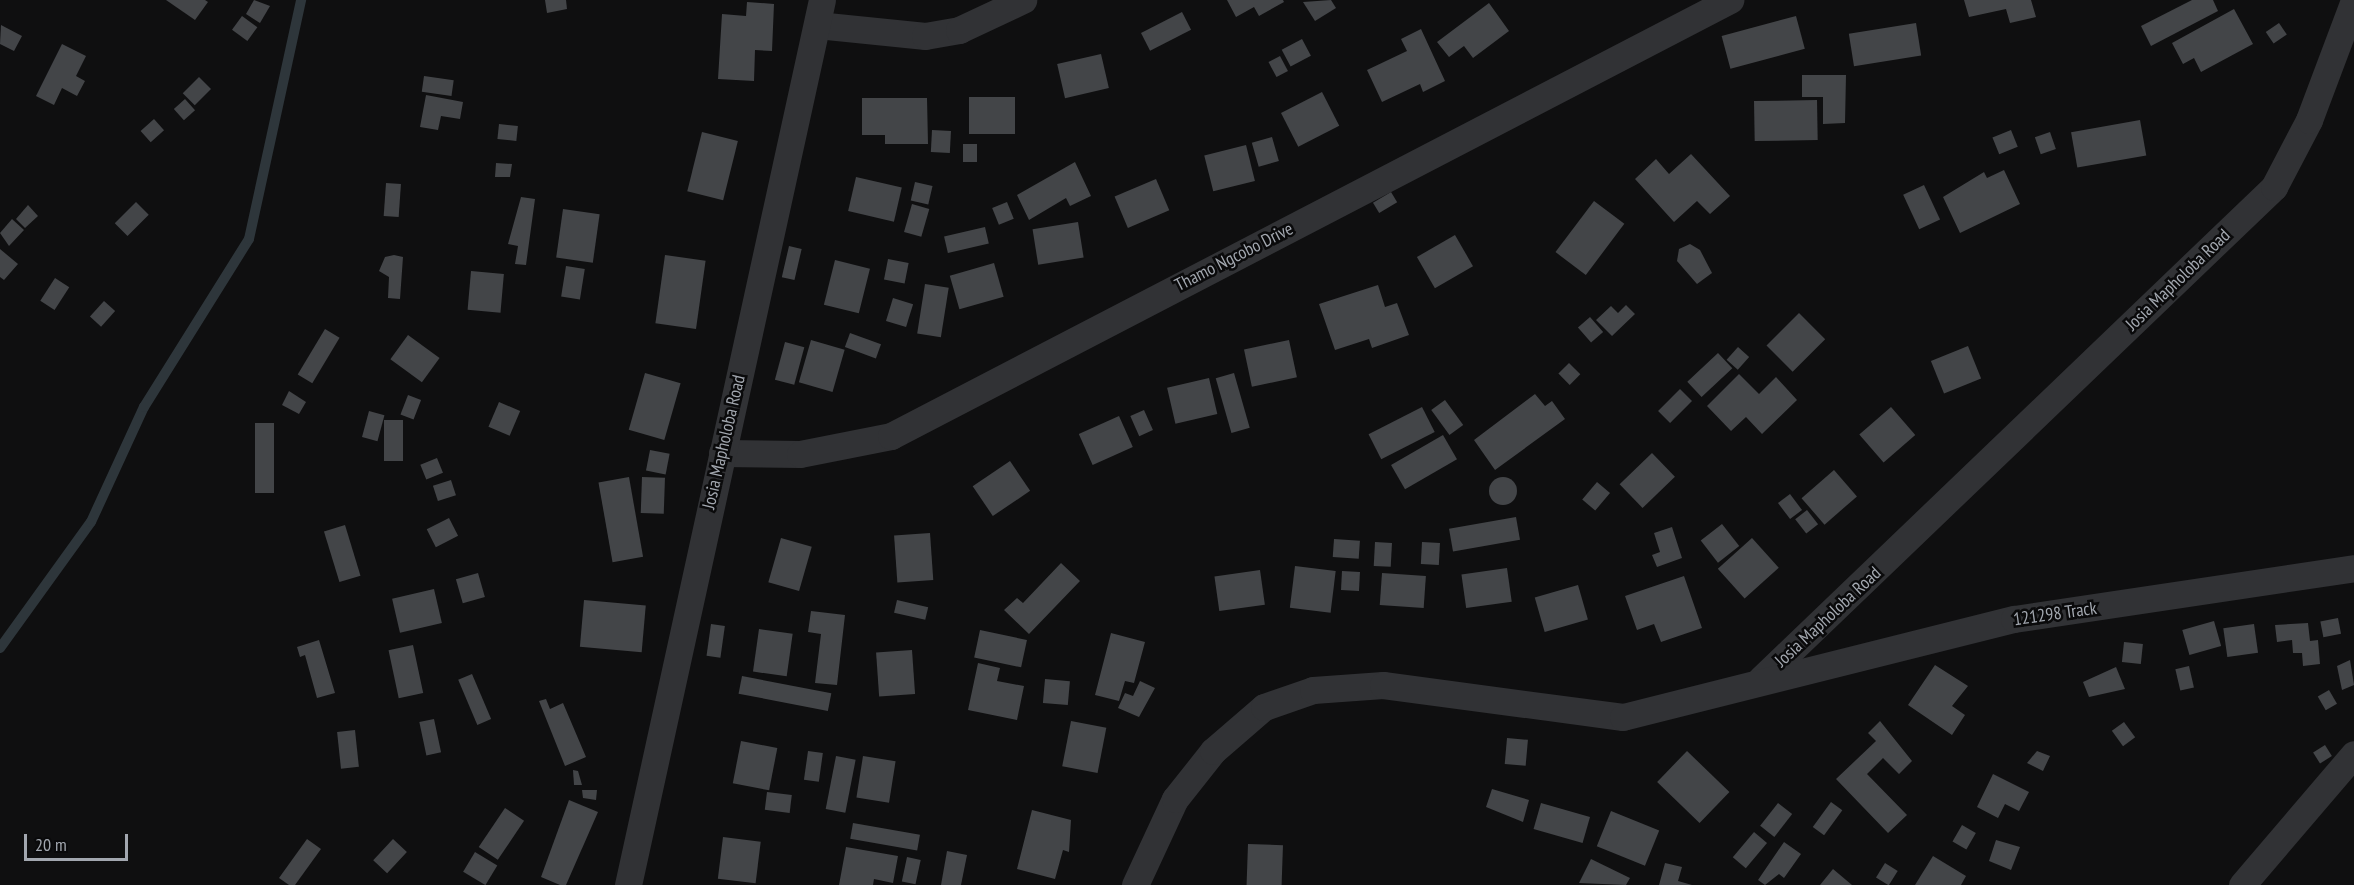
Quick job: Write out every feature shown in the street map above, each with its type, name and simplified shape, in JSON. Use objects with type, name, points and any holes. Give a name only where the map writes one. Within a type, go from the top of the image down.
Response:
[{"type":"street","points":[[820,13],[925,36],[960,30],[1023,0]]},
{"type":"street","name":"Thamo Ngcobo Drive","points":[[722,453],[800,454],[891,436],[1730,0]]},
{"type":"street","name":"Josia Mapholoba Road","points":[[1135,885],[1175,799],[1213,751],[1263,707],[1313,690],[1383,685],[1603,718],[1664,710],[1760,680],[2274,187],[2309,120],[2354,0]]},
{"type":"street","name":"Josia Mapholoba Road","points":[[628,885],[820,13]]},
{"type":"street","name":"121298 Track","points":[[1760,680],[2013,619],[2354,568]]},
{"type":"street","points":[[2242,885],[2354,754]]},
{"type":"building","points":[[166,0],[205,0],[208,2],[195,20]]},
{"type":"building","points":[[254,0],[270,6],[260,23],[246,14]]},
{"type":"building","points":[[545,0],[566,0],[567,9],[547,13]]},
{"type":"building","points":[[1227,0],[1283,0],[1284,2],[1259,16],[1254,7],[1236,17]]},
{"type":"building","points":[[1331,0],[1336,8],[1315,21],[1303,2]]},
{"type":"building","points":[[1964,0],[2031,0],[2036,17],[2010,23],[2006,9],[1969,17]]},
{"type":"building","points":[[2192,0],[2213,0],[2218,11],[2151,46],[2141,26]]},
{"type":"building","points":[[747,2],[774,4],[772,51],[755,50],[754,81],[718,79],[722,14],[746,16]]},
{"type":"building","points":[[1489,3],[1509,31],[1473,58],[1464,46],[1449,57],[1437,42]]},
{"type":"building","points":[[2234,9],[2253,44],[2201,72],[2194,58],[2183,64],[2172,43]]},
{"type":"building","points":[[1182,12],[1191,30],[1150,51],[1141,33]]},
{"type":"building","points":[[242,16],[257,27],[247,41],[232,30]]},
{"type":"building","points":[[1796,16],[1805,49],[1730,69],[1722,36]]},
{"type":"building","points":[[1916,23],[1921,56],[1854,66],[1849,34]]},
{"type":"building","points":[[2279,23],[2287,35],[2274,44],[2266,32]]},
{"type":"building","points":[[1,25],[22,36],[14,51],[0,44]]},
{"type":"building","points":[[1421,29],[1445,81],[1423,92],[1420,84],[1382,102],[1367,70],[1407,51],[1401,39]]},
{"type":"building","points":[[1302,39],[1311,56],[1291,67],[1282,50]]},
{"type":"building","points":[[62,44],[86,56],[76,76],[85,81],[77,96],[62,88],[54,105],[36,96]]},
{"type":"building","points":[[1101,54],[1109,88],[1065,98],[1057,64]]},
{"type":"building","points":[[1280,56],[1288,71],[1277,77],[1269,62]]},
{"type":"building","points":[[1802,75],[1846,75],[1845,123],[1823,124],[1823,97],[1802,97]]},
{"type":"building","points":[[424,76],[454,80],[451,96],[422,92]]},
{"type":"building","points":[[199,77],[211,89],[195,105],[183,93]]},
{"type":"building","points":[[1322,92],[1339,126],[1298,147],[1281,113]]},
{"type":"building","points":[[426,95],[463,102],[460,119],[441,116],[438,130],[420,127]]},
{"type":"building","points":[[969,97],[1015,97],[1015,134],[969,134]]},
{"type":"building","points":[[862,98],[927,98],[928,144],[885,144],[885,135],[862,135]]},
{"type":"building","points":[[185,99],[195,110],[184,120],[174,109]]},
{"type":"building","points":[[1817,100],[1818,140],[1755,141],[1754,101]]},
{"type":"building","points":[[154,119],[164,130],[151,142],[141,131]]},
{"type":"building","points":[[2140,120],[2146,155],[2077,168],[2071,132]]},
{"type":"building","points":[[499,124],[518,126],[516,141],[497,139]]},
{"type":"building","points":[[932,130],[951,131],[950,153],[931,152]]},
{"type":"building","points":[[2011,130],[2018,147],[1999,154],[1992,137]]},
{"type":"building","points":[[702,132],[738,141],[723,200],[687,191]]},
{"type":"building","points":[[2050,132],[2056,149],[2041,154],[2035,137]]},
{"type":"building","points":[[1272,137],[1279,161],[1259,167],[1252,143]]},
{"type":"building","points":[[963,144],[977,144],[977,162],[963,162]]},
{"type":"building","points":[[1246,145],[1255,181],[1213,191],[1204,155]]},
{"type":"building","points":[[1691,154],[1730,196],[1710,214],[1697,201],[1674,222],[1635,179],[1656,159],[1669,174]]},
{"type":"building","points":[[1075,162],[1091,196],[1070,206],[1066,198],[1029,220],[1017,195]]},
{"type":"building","points":[[496,163],[512,164],[510,177],[495,177]]},
{"type":"building","points":[[2004,170],[2020,204],[1960,233],[1943,197],[1984,172],[1987,178]]},
{"type":"building","points":[[856,177],[902,188],[894,222],[848,211]]},
{"type":"building","points":[[1156,179],[1169,210],[1128,228],[1115,197]]},
{"type":"building","points":[[915,182],[933,186],[928,205],[911,201]]},
{"type":"building","points":[[386,183],[401,184],[399,217],[384,216]]},
{"type":"building","points":[[1924,185],[1940,219],[1919,229],[1903,195]]},
{"type":"building","points":[[1391,192],[1397,202],[1379,213],[1373,203]]},
{"type":"building","points":[[521,197],[535,199],[526,265],[515,264],[518,246],[508,244]]},
{"type":"building","points":[[1594,201],[1624,224],[1586,275],[1555,252]]},
{"type":"building","points":[[136,202],[149,215],[128,236],[115,223]]},
{"type":"building","points":[[1007,202],[1014,219],[999,225],[992,208]]},
{"type":"building","points":[[912,204],[929,209],[921,237],[904,232]]},
{"type":"building","points":[[28,205],[38,216],[25,228],[16,219]]},
{"type":"building","points":[[563,209],[600,214],[593,263],[556,258]]},
{"type":"building","points":[[12,219],[24,230],[9,246],[0,233]]},
{"type":"building","points":[[1078,222],[1084,258],[1038,265],[1033,229]]},
{"type":"building","points":[[985,227],[989,244],[948,253],[944,236]]},
{"type":"building","points":[[1455,235],[1473,266],[1435,288],[1417,257]]},
{"type":"building","points":[[1690,244],[1700,250],[1712,273],[1697,284],[1677,261],[1679,249]]},
{"type":"building","points":[[789,246],[802,249],[794,280],[782,277]]},
{"type":"building","points":[[0,249],[18,264],[4,280],[0,277]]},
{"type":"building","points":[[394,255],[403,257],[400,299],[388,298],[389,277],[379,271],[385,257]]},
{"type":"building","points":[[665,255],[706,261],[696,329],[655,323]]},
{"type":"building","points":[[888,259],[909,263],[905,284],[884,280]]},
{"type":"building","points":[[835,260],[870,269],[859,313],[824,305]]},
{"type":"building","points":[[994,263],[1004,297],[959,309],[950,276]]},
{"type":"building","points":[[566,266],[585,269],[580,300],[561,297]]},
{"type":"building","points":[[471,271],[504,274],[500,313],[468,310]]},
{"type":"building","points":[[55,278],[69,287],[55,310],[40,301]]},
{"type":"building","points":[[925,284],[949,288],[941,337],[917,333]]},
{"type":"building","points":[[1378,285],[1385,307],[1397,303],[1409,335],[1372,348],[1369,339],[1335,350],[1319,304]]},
{"type":"building","points":[[893,298],[913,304],[906,327],[886,321]]},
{"type":"building","points":[[104,301],[115,311],[101,327],[90,317]]},
{"type":"building","points":[[1626,305],[1635,314],[1612,336],[1596,320],[1611,306],[1618,313]]},
{"type":"building","points":[[1799,313],[1825,339],[1793,372],[1766,346]]},
{"type":"building","points":[[1590,317],[1603,332],[1591,343],[1578,327]]},
{"type":"building","points":[[325,329],[340,338],[312,383],[298,374]]},
{"type":"building","points":[[850,333],[881,344],[876,358],[845,347]]},
{"type":"building","points":[[408,335],[440,358],[422,382],[390,359]]},
{"type":"building","points":[[811,340],[845,350],[833,392],[799,382]]},
{"type":"building","points":[[1289,340],[1297,377],[1252,387],[1244,350]]},
{"type":"building","points":[[785,342],[804,347],[794,385],[775,380]]},
{"type":"building","points":[[1968,346],[1981,378],[1944,393],[1931,361]]},
{"type":"building","points":[[1738,347],[1749,357],[1738,370],[1727,360]]},
{"type":"building","points":[[1718,353],[1732,368],[1702,397],[1687,382]]},
{"type":"building","points":[[1569,363],[1580,374],[1570,385],[1558,374]]},
{"type":"building","points":[[645,373],[681,383],[664,440],[629,430]]},
{"type":"building","points":[[1234,373],[1250,428],[1231,433],[1216,378]]},
{"type":"building","points":[[1739,374],[1759,394],[1776,377],[1797,400],[1762,434],[1746,417],[1731,431],[1707,406]]},
{"type":"building","points":[[1209,378],[1217,414],[1175,424],[1167,388]]},
{"type":"building","points":[[1680,389],[1692,401],[1670,423],[1658,411]]},
{"type":"building","points":[[289,391],[306,402],[299,414],[282,405]]},
{"type":"building","points":[[1535,394],[1545,406],[1552,401],[1565,419],[1495,470],[1474,440]]},
{"type":"building","points":[[408,395],[421,400],[414,420],[400,415]]},
{"type":"building","points":[[1445,400],[1463,425],[1449,435],[1431,410]]},
{"type":"building","points":[[499,402],[520,411],[510,436],[488,427]]},
{"type":"building","points":[[1422,407],[1435,432],[1381,459],[1369,434]]},
{"type":"building","points":[[1891,407],[1915,435],[1884,462],[1859,435]]},
{"type":"building","points":[[1144,410],[1153,430],[1139,436],[1130,416]]},
{"type":"building","points":[[369,411],[384,415],[377,441],[362,437]]},
{"type":"building","points":[[1119,416],[1133,447],[1093,465],[1079,434]]},
{"type":"building","points":[[384,420],[403,420],[403,461],[384,461]]},
{"type":"building","points":[[255,423],[274,423],[274,493],[255,493]]},
{"type":"building","points":[[1443,435],[1457,459],[1405,489],[1391,465]]},
{"type":"building","points":[[650,450],[670,454],[666,474],[646,471]]},
{"type":"building","points":[[1652,453],[1675,477],[1643,508],[1620,484]]},
{"type":"building","points":[[437,458],[443,473],[426,480],[420,465]]},
{"type":"building","points":[[1010,461],[1030,491],[993,516],[973,486]]},
{"type":"building","points":[[1834,470],[1857,496],[1825,525],[1802,498]]},
{"type":"building","points":[[629,477],[643,557],[613,562],[598,482]]},
{"type":"building","points":[[642,477],[665,478],[664,514],[641,513]]},
{"type":"building","points":[[1503,477],[1513,481],[1517,491],[1513,501],[1503,505],[1493,501],[1489,491],[1493,481]]},
{"type":"building","points":[[451,480],[456,495],[438,501],[433,486]]},
{"type":"building","points":[[1597,482],[1610,493],[1595,511],[1582,500]]},
{"type":"building","points":[[1790,494],[1802,510],[1790,519],[1778,503]]},
{"type":"building","points":[[1807,510],[1818,524],[1806,533],[1795,519]]},
{"type":"building","points":[[1516,517],[1520,540],[1453,551],[1449,529]]},
{"type":"building","points":[[449,518],[458,536],[436,547],[427,529]]},
{"type":"building","points":[[1722,524],[1739,546],[1718,563],[1701,541]]},
{"type":"building","points":[[345,525],[360,576],[339,582],[324,531]]},
{"type":"building","points":[[1672,527],[1682,558],[1657,567],[1652,555],[1660,552],[1654,533]]},
{"type":"building","points":[[930,533],[933,580],[897,582],[894,536]]},
{"type":"building","points":[[781,538],[812,547],[799,591],[768,582]]},
{"type":"building","points":[[1752,538],[1779,568],[1745,599],[1718,569]]},
{"type":"building","points":[[1334,539],[1360,541],[1359,559],[1333,557]]},
{"type":"building","points":[[1375,542],[1392,543],[1391,567],[1374,566]]},
{"type":"building","points":[[1422,542],[1440,543],[1439,565],[1421,564]]},
{"type":"building","points":[[1061,563],[1080,581],[1029,634],[1004,610],[1017,598],[1023,603]]},
{"type":"building","points":[[1295,566],[1336,571],[1331,613],[1290,608]]},
{"type":"building","points":[[1507,568],[1512,602],[1466,608],[1461,574]]},
{"type":"building","points":[[1260,570],[1265,605],[1219,611],[1214,576]]},
{"type":"building","points":[[1342,571],[1360,572],[1359,591],[1341,590]]},
{"type":"building","points":[[478,573],[485,597],[463,603],[456,579]]},
{"type":"building","points":[[1382,573],[1426,576],[1424,608],[1380,605]]},
{"type":"building","points":[[1684,576],[1702,628],[1661,642],[1654,624],[1637,630],[1625,596]]},
{"type":"building","points":[[1578,585],[1588,620],[1545,632],[1535,597]]},
{"type":"building","points":[[434,589],[442,623],[400,633],[392,599]]},
{"type":"building","points":[[584,600],[646,605],[642,652],[580,647]]},
{"type":"building","points":[[897,600],[928,607],[925,620],[894,613]]},
{"type":"building","points":[[811,611],[845,615],[837,685],[815,683],[821,634],[808,632]]},
{"type":"building","points":[[2338,618],[2341,634],[2323,637],[2320,621]]},
{"type":"building","points":[[2214,621],[2221,646],[2189,655],[2182,630]]},
{"type":"building","points":[[2308,623],[2310,641],[2318,640],[2320,664],[2303,666],[2302,653],[2293,653],[2292,640],[2277,642],[2275,625]]},
{"type":"building","points":[[711,624],[725,626],[720,658],[707,656]]},
{"type":"building","points":[[2254,624],[2258,653],[2227,657],[2223,628]]},
{"type":"building","points":[[759,629],[793,634],[787,676],[753,672]]},
{"type":"building","points":[[980,630],[1027,640],[1021,667],[974,657]]},
{"type":"building","points":[[1111,633],[1145,642],[1134,683],[1125,681],[1119,701],[1095,695]]},
{"type":"building","points":[[319,640],[335,693],[317,698],[305,655],[300,657],[297,647]]},
{"type":"building","points":[[2124,642],[2143,644],[2141,664],[2122,662]]},
{"type":"building","points":[[413,645],[423,693],[399,698],[389,650]]},
{"type":"building","points":[[912,650],[915,694],[879,696],[876,653]]},
{"type":"building","points":[[2350,660],[2354,685],[2342,690],[2337,666]]},
{"type":"building","points":[[978,663],[1000,668],[997,681],[1024,686],[1017,720],[968,710]]},
{"type":"building","points":[[1935,665],[1968,686],[1952,706],[1965,715],[1952,735],[1908,705]]},
{"type":"building","points":[[2189,666],[2194,687],[2180,691],[2175,669]]},
{"type":"building","points":[[2116,667],[2125,689],[2089,697],[2083,682]]},
{"type":"building","points":[[472,674],[491,719],[477,725],[458,680]]},
{"type":"building","points":[[742,676],[831,693],[828,711],[739,694]]},
{"type":"building","points":[[1045,679],[1070,681],[1068,705],[1043,703]]},
{"type":"building","points":[[1140,681],[1155,688],[1139,717],[1118,708],[1125,693],[1133,696]]},
{"type":"building","points":[[2329,690],[2337,704],[2326,710],[2318,697]]},
{"type":"building","points":[[546,699],[550,709],[563,703],[586,757],[565,766],[539,701]]},
{"type":"building","points":[[434,719],[441,752],[426,755],[419,722]]},
{"type":"building","points":[[1071,721],[1106,728],[1098,773],[1062,766]]},
{"type":"building","points":[[1880,721],[1912,761],[1899,774],[1883,758],[1867,774],[1907,815],[1888,833],[1836,779],[1876,741],[1868,733]]},
{"type":"building","points":[[2124,722],[2135,737],[2123,746],[2112,731]]},
{"type":"building","points":[[355,730],[359,767],[341,769],[337,732]]},
{"type":"building","points":[[1507,738],[1528,740],[1526,766],[1505,764]]},
{"type":"building","points":[[741,741],[777,748],[769,790],[733,783]]},
{"type":"building","points":[[2325,745],[2332,756],[2320,763],[2313,752]]},
{"type":"building","points":[[808,751],[823,753],[819,782],[804,780]]},
{"type":"building","points":[[1687,751],[1729,792],[1700,823],[1657,782]]},
{"type":"building","points":[[2037,751],[2050,756],[2043,771],[2027,763]]},
{"type":"building","points":[[836,756],[856,760],[845,813],[826,809]]},
{"type":"building","points":[[863,756],[896,761],[889,803],[856,797]]},
{"type":"building","points":[[573,770],[578,771],[582,785],[574,785]]},
{"type":"building","points":[[1993,774],[2029,792],[2019,811],[2005,804],[1998,818],[1977,807]]},
{"type":"building","points":[[1492,789],[1529,800],[1523,822],[1486,807]]},
{"type":"building","points":[[582,790],[597,790],[596,800],[583,798]]},
{"type":"building","points":[[767,792],[792,795],[790,813],[765,810]]},
{"type":"building","points":[[569,800],[598,812],[566,885],[560,885],[541,877]]},
{"type":"building","points":[[1831,802],[1842,810],[1824,835],[1813,827]]},
{"type":"building","points":[[1541,803],[1590,817],[1583,843],[1534,829]]},
{"type":"building","points":[[1778,803],[1792,814],[1774,837],[1760,826]]},
{"type":"building","points":[[505,808],[524,821],[498,860],[479,847]]},
{"type":"building","points":[[1032,810],[1071,820],[1069,852],[1063,850],[1055,879],[1017,869]]},
{"type":"building","points":[[1611,811],[1659,830],[1645,866],[1597,846]]},
{"type":"building","points":[[853,823],[920,835],[917,851],[850,839]]},
{"type":"building","points":[[1962,825],[1976,833],[1966,849],[1952,841]]},
{"type":"building","points":[[1754,832],[1767,843],[1746,868],[1733,857]]},
{"type":"building","points":[[723,837],[761,842],[756,883],[718,879]]},
{"type":"building","points":[[307,839],[321,849],[295,885],[289,885],[279,878]]},
{"type":"building","points":[[393,839],[407,852],[387,873],[373,860]]},
{"type":"building","points":[[1996,840],[2020,847],[2011,870],[1989,861]]},
{"type":"building","points":[[1784,842],[1801,854],[1784,878],[1779,874],[1765,885],[1758,880]]},
{"type":"building","points":[[1248,844],[1283,845],[1282,885],[1247,885]]},
{"type":"building","points":[[846,847],[898,856],[893,883],[874,879],[873,885],[839,885]]},
{"type":"building","points":[[947,851],[967,855],[961,885],[941,885]]},
{"type":"building","points":[[475,852],[497,865],[486,885],[463,872]]},
{"type":"building","points":[[1933,856],[1966,876],[1961,885],[1915,885]]},
{"type":"building","points":[[907,857],[921,860],[915,884],[902,881]]},
{"type":"building","points":[[1591,859],[1630,878],[1626,885],[1579,883]]},
{"type":"building","points":[[1665,863],[1682,867],[1678,881],[1692,885],[1659,885]]},
{"type":"building","points":[[1885,863],[1898,871],[1889,885],[1876,877]]},
{"type":"building","points":[[1833,869],[1852,885],[1820,885]]},
{"type":"waterway","points":[[0,648],[91,522],[144,407],[249,239],[301,0]]}]
